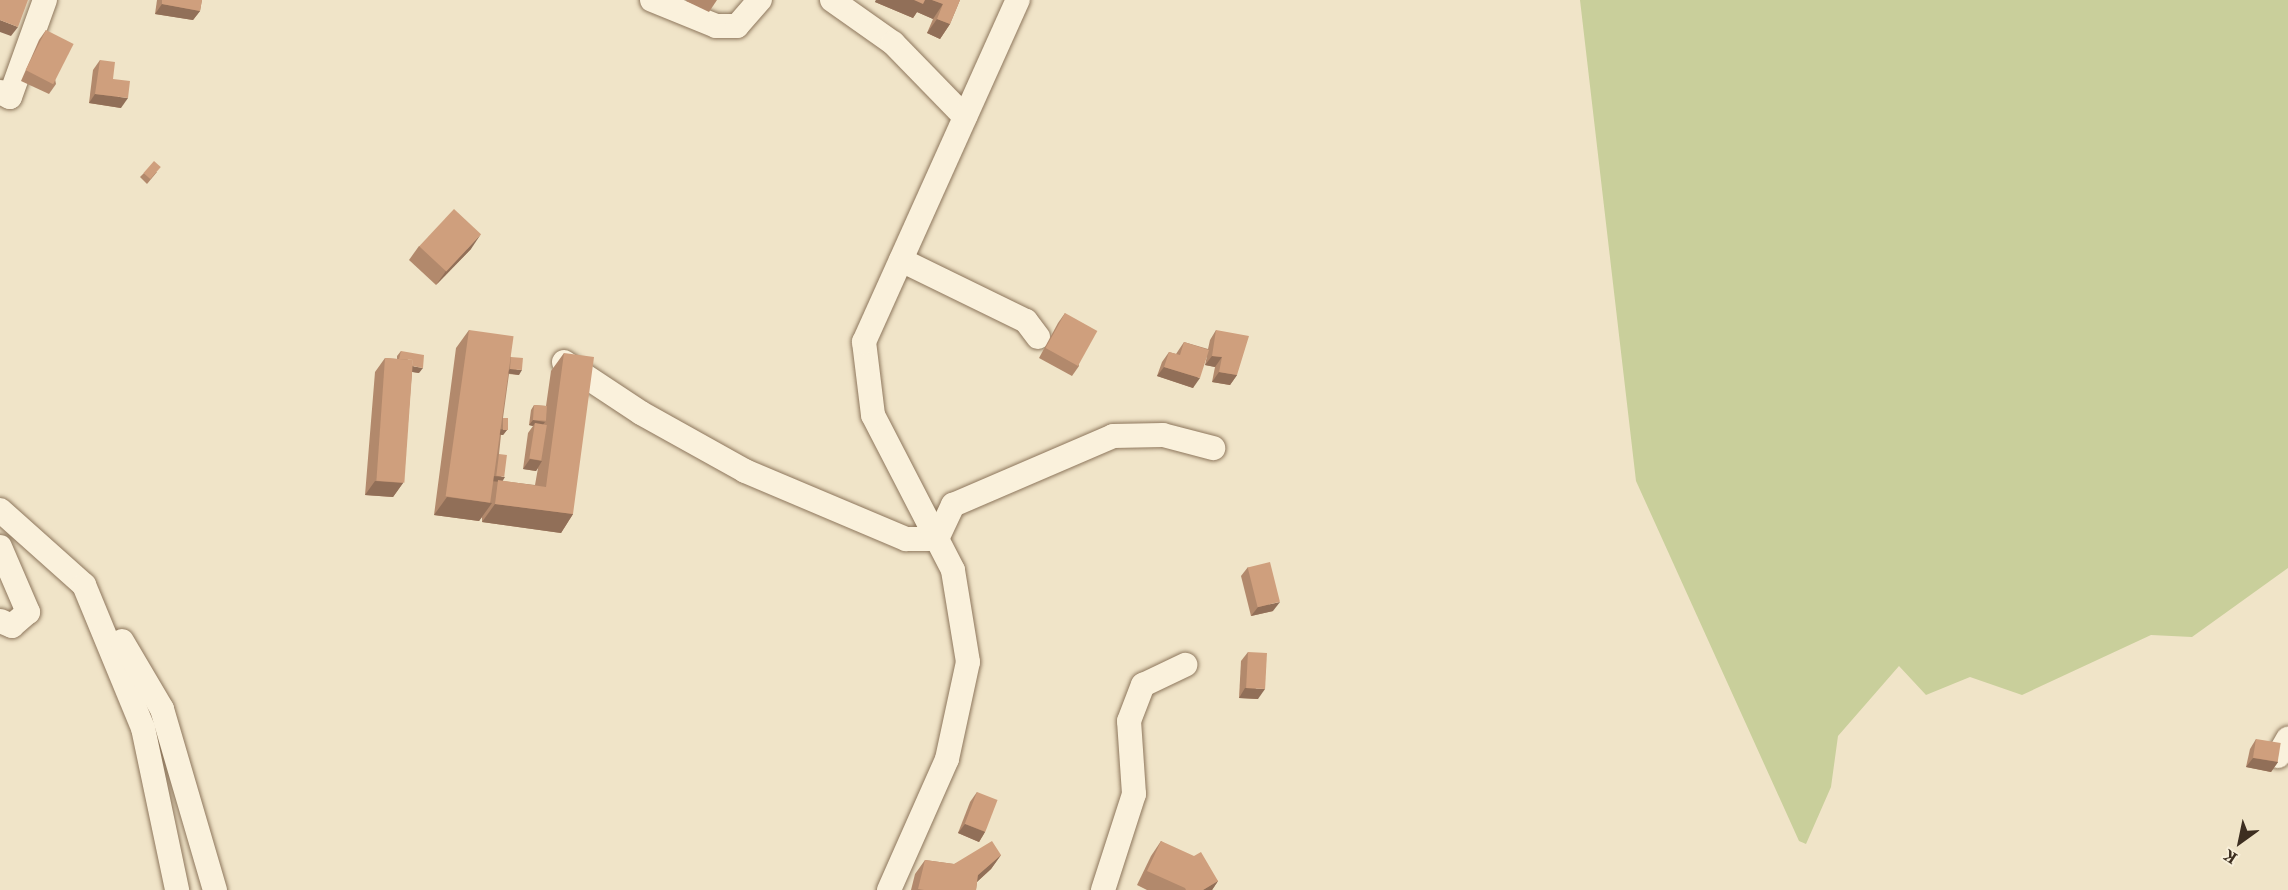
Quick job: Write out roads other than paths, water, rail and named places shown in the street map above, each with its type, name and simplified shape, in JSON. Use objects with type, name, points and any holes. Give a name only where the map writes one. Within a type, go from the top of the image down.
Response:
[{"type":"street","points":[[0,92],[10,97],[45,0]]},
{"type":"street","points":[[652,0],[716,26],[737,26],[760,0]]},
{"type":"street","points":[[832,0],[893,43],[965,117]]},
{"type":"street","points":[[890,890],[947,759],[968,662],[953,570],[873,416],[864,342],[1018,0]]},
{"type":"street","points":[[901,260],[1026,321],[1038,337]]},
{"type":"street","points":[[564,362],[745,471],[906,539],[937,538]]},
{"type":"street","points":[[937,538],[953,505],[1113,436],[1163,435],[1213,448]]},
{"type":"street","points":[[0,510],[84,585],[162,709],[215,890]]},
{"type":"street","points":[[0,547],[28,612],[12,626],[0,621]]},
{"type":"street","points":[[84,585],[142,728],[177,890]]},
{"type":"street","points":[[1103,890],[1134,794],[1129,721],[1143,685],[1185,665]]}]
